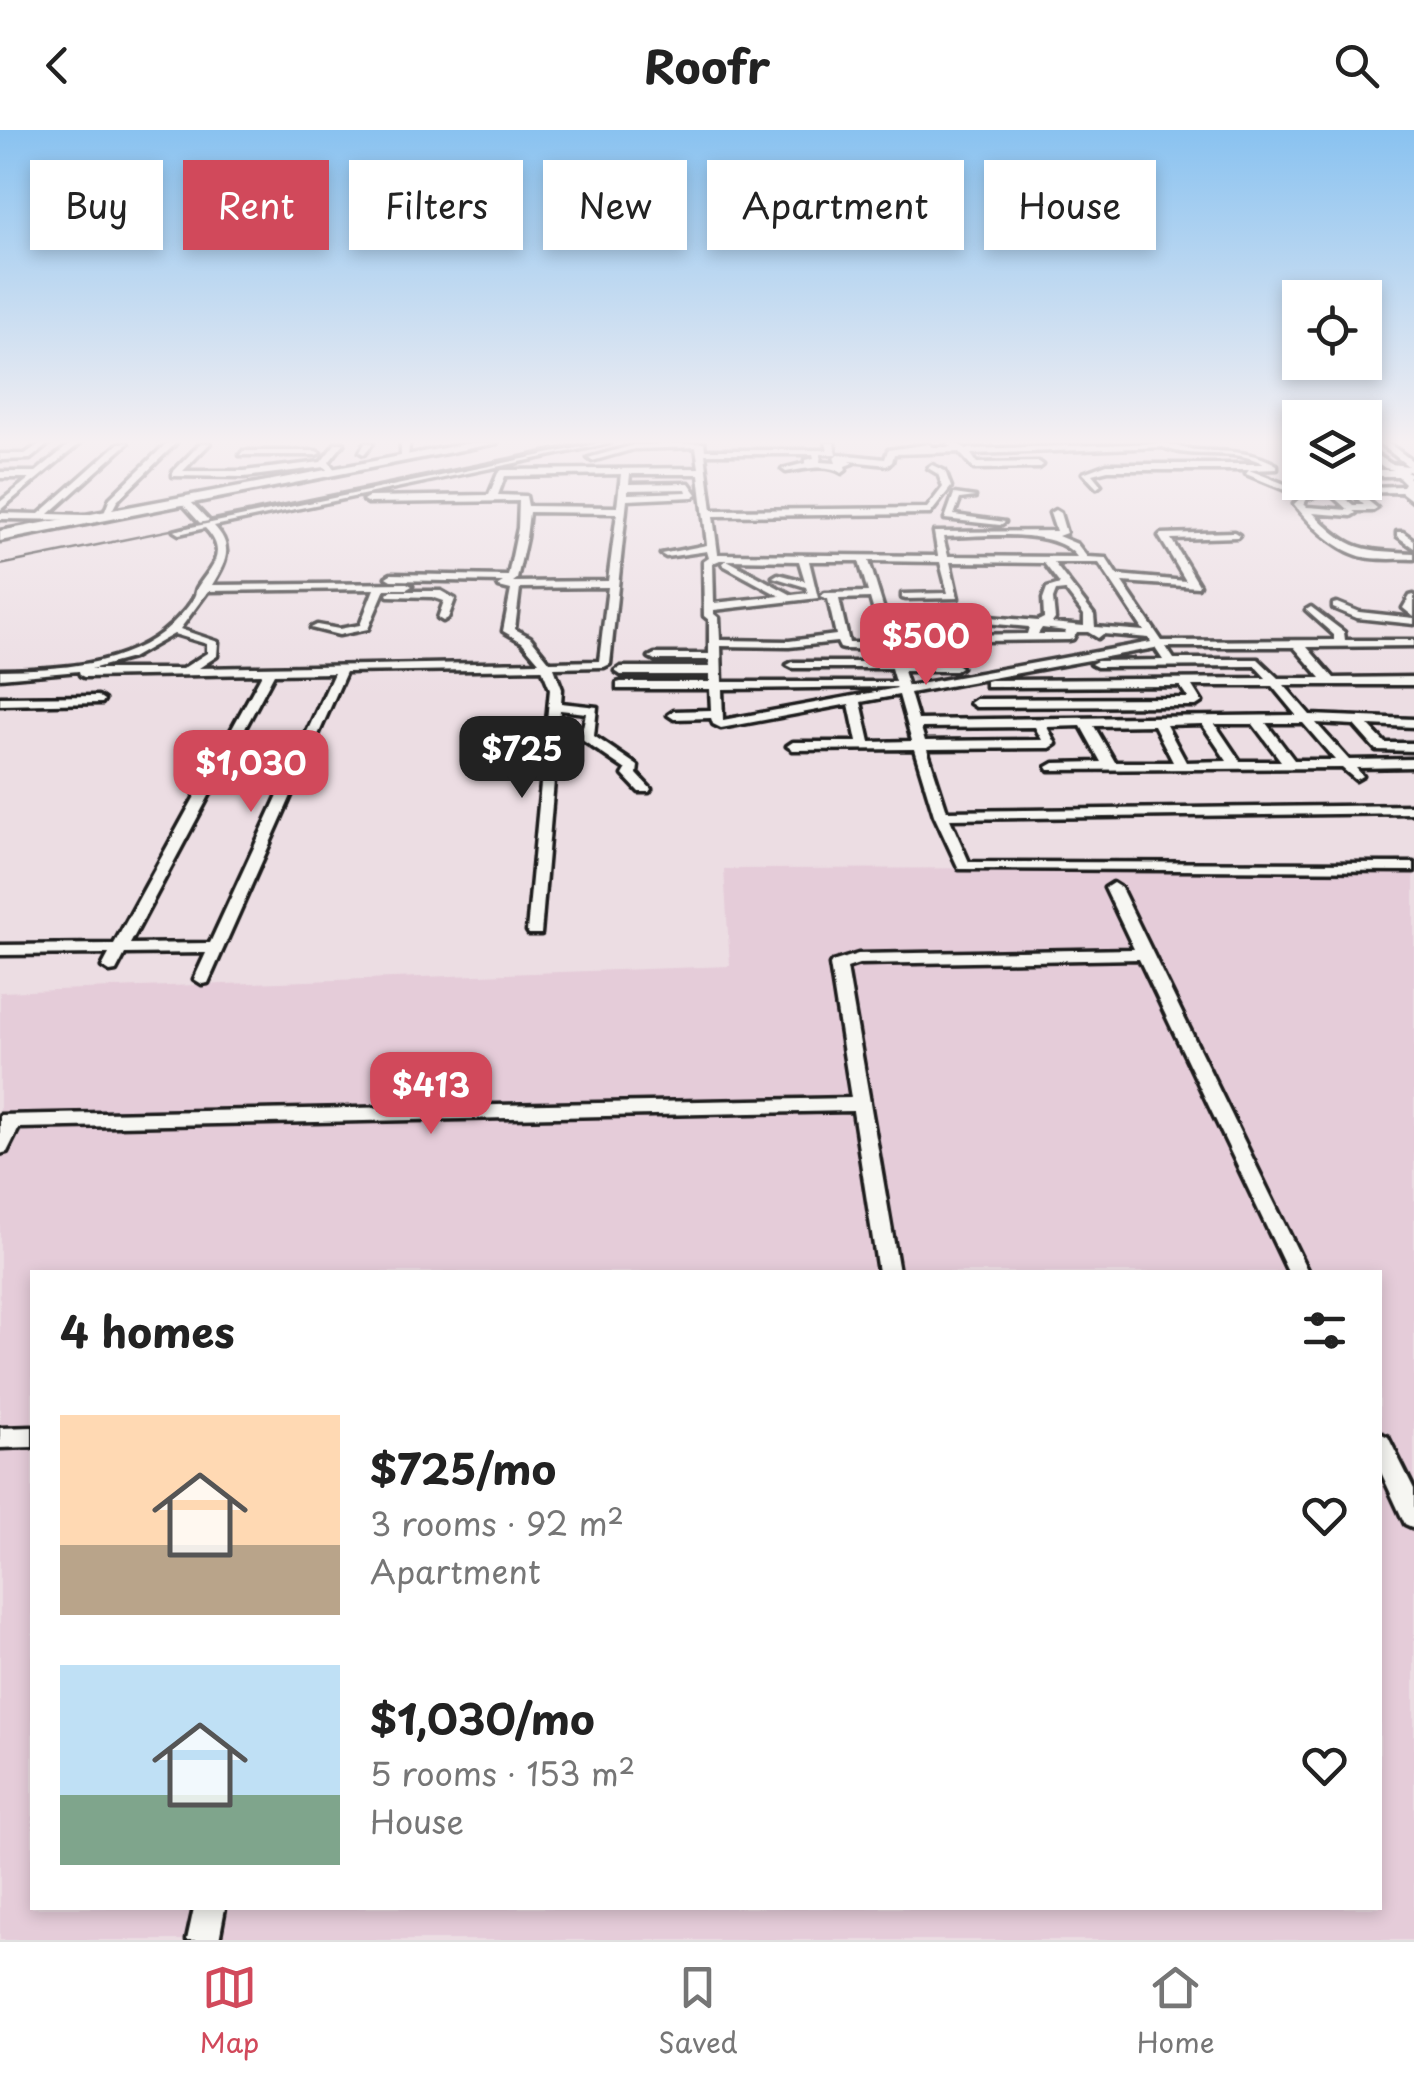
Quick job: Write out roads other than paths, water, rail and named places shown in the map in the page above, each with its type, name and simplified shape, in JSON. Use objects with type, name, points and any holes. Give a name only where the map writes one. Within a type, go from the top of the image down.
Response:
[{"type":"main road","points":[[31,529],[38,527]]},
{"type":"main road","points":[[0,535],[39,527]]},
{"type":"street","points":[[179,531],[196,527]]},
{"type":"street","points":[[63,672],[123,656],[172,630],[222,559],[222,548],[211,527]]},
{"type":"street","points":[[391,576],[512,578],[525,527]]},
{"type":"street","points":[[0,674],[549,668],[604,664],[620,527]]},
{"type":"street","points":[[709,527],[715,558],[709,616],[714,618],[717,721],[729,724],[904,688]]},
{"type":"street","points":[[1003,527],[1006,533]]},
{"type":"street","points":[[906,596],[954,596],[938,559],[938,534],[1060,534],[1059,527]]},
{"type":"street","points":[[1322,527],[1360,552],[1414,556]]},
{"type":"street","points":[[1048,534],[1074,546],[1084,560]]},
{"type":"street","points":[[1400,534],[1413,544]]},
{"type":"street","points":[[1116,578],[1194,585],[1183,570],[1181,558],[1164,536],[1234,535]]},
{"type":"street","points":[[1064,544],[1086,538]]},
{"type":"street","points":[[669,554],[768,560],[938,559],[1024,565],[1047,560],[1105,562],[1171,663]]},
{"type":"street","points":[[715,558],[758,578],[786,602],[812,591]]},
{"type":"street","points":[[863,558],[941,815],[960,860],[971,869],[1414,866]]},
{"type":"street","points":[[804,559],[812,591]]},
{"type":"street","points":[[768,560],[780,572],[773,588]]},
{"type":"street","points":[[1047,560],[1088,615],[1090,629]]},
{"type":"street","points":[[202,588],[379,590],[612,584]]},
{"type":"street","points":[[512,585],[516,590],[509,631],[530,639],[549,668],[556,706],[535,931]]},
{"type":"street","points":[[1048,623],[1052,588],[1066,587]]},
{"type":"street","points":[[709,607],[773,588],[832,596],[873,596]]},
{"type":"street","points":[[317,628],[339,632],[364,627],[379,590]]},
{"type":"street","points":[[338,599],[341,595],[379,590],[436,594],[450,598],[443,618]]},
{"type":"street","points":[[832,596],[846,648],[1008,637],[1048,623],[1156,640],[1414,644]]},
{"type":"street","points":[[1414,598],[1408,608],[1414,618]]},
{"type":"street","points":[[1338,606],[1356,616],[1414,618]]},
{"type":"street","points":[[1311,610],[1340,634],[1338,644]]},
{"type":"street","points":[[952,617],[1069,637],[1072,630],[1090,629],[1116,642]]},
{"type":"street","points":[[1025,629],[1048,623]]},
{"type":"street","points":[[172,630],[203,637],[215,648],[203,663],[185,672]]},
{"type":"street","points":[[620,686],[714,664],[758,643],[842,640]]},
{"type":"street","points":[[802,685],[793,665],[794,657],[842,640]]},
{"type":"street","points":[[655,657],[714,664],[802,685],[904,688],[966,682],[1156,640]]},
{"type":"street","points":[[758,643],[781,654]]},
{"type":"street","points":[[1298,644],[1330,682]]},
{"type":"street","points":[[1086,658],[1096,664],[1258,662],[1356,776]]},
{"type":"street","points":[[621,671],[714,664]]},
{"type":"street","points":[[793,665],[955,666]]},
{"type":"street","points":[[202,979],[341,670]]},
{"type":"street","points":[[110,967],[270,672]]},
{"type":"street","points":[[966,682],[1414,681]]},
{"type":"street","points":[[966,682],[985,724]]},
{"type":"street","points":[[976,703],[1196,702],[1183,682]]},
{"type":"street","points":[[1040,684],[1060,723]]},
{"type":"street","points":[[0,701],[98,700]]},
{"type":"street","points":[[854,700],[864,745]]},
{"type":"street","points":[[556,706],[593,710],[585,732],[588,737],[633,770],[630,775],[644,788]]},
{"type":"street","points":[[674,715],[716,714]]},
{"type":"street","points":[[914,724],[1352,719],[1410,780]]},
{"type":"street","points":[[1257,720],[1290,765]]},
{"type":"street","points":[[793,746],[1050,744],[1039,722]]},
{"type":"street","points":[[1207,722],[1236,766]]},
{"type":"street","points":[[1086,723],[1110,766]]},
{"type":"street","points":[[1159,723],[1182,766]]},
{"type":"street","points":[[1360,724],[1414,723]]},
{"type":"street","points":[[1381,747],[1414,747]]},
{"type":"street","points":[[1054,767],[1414,764]]},
{"type":"street","points":[[941,815],[1414,809]]},
{"type":"street","points":[[1113,888],[1297,1270]]},
{"type":"street","points":[[0,950],[216,948]]},
{"type":"street","points":[[889,1270],[838,965],[847,960],[1145,954]]},
{"type":"street","points":[[0,1147],[6,1122],[862,1104]]},
{"type":"street","points":[[0,1438],[30,1437]]},
{"type":"street","points":[[1382,1448],[1414,1516]]},
{"type":"street","points":[[202,1940],[210,1910]]},
{"type":"railway","points":[[0,565],[183,527]]}]
